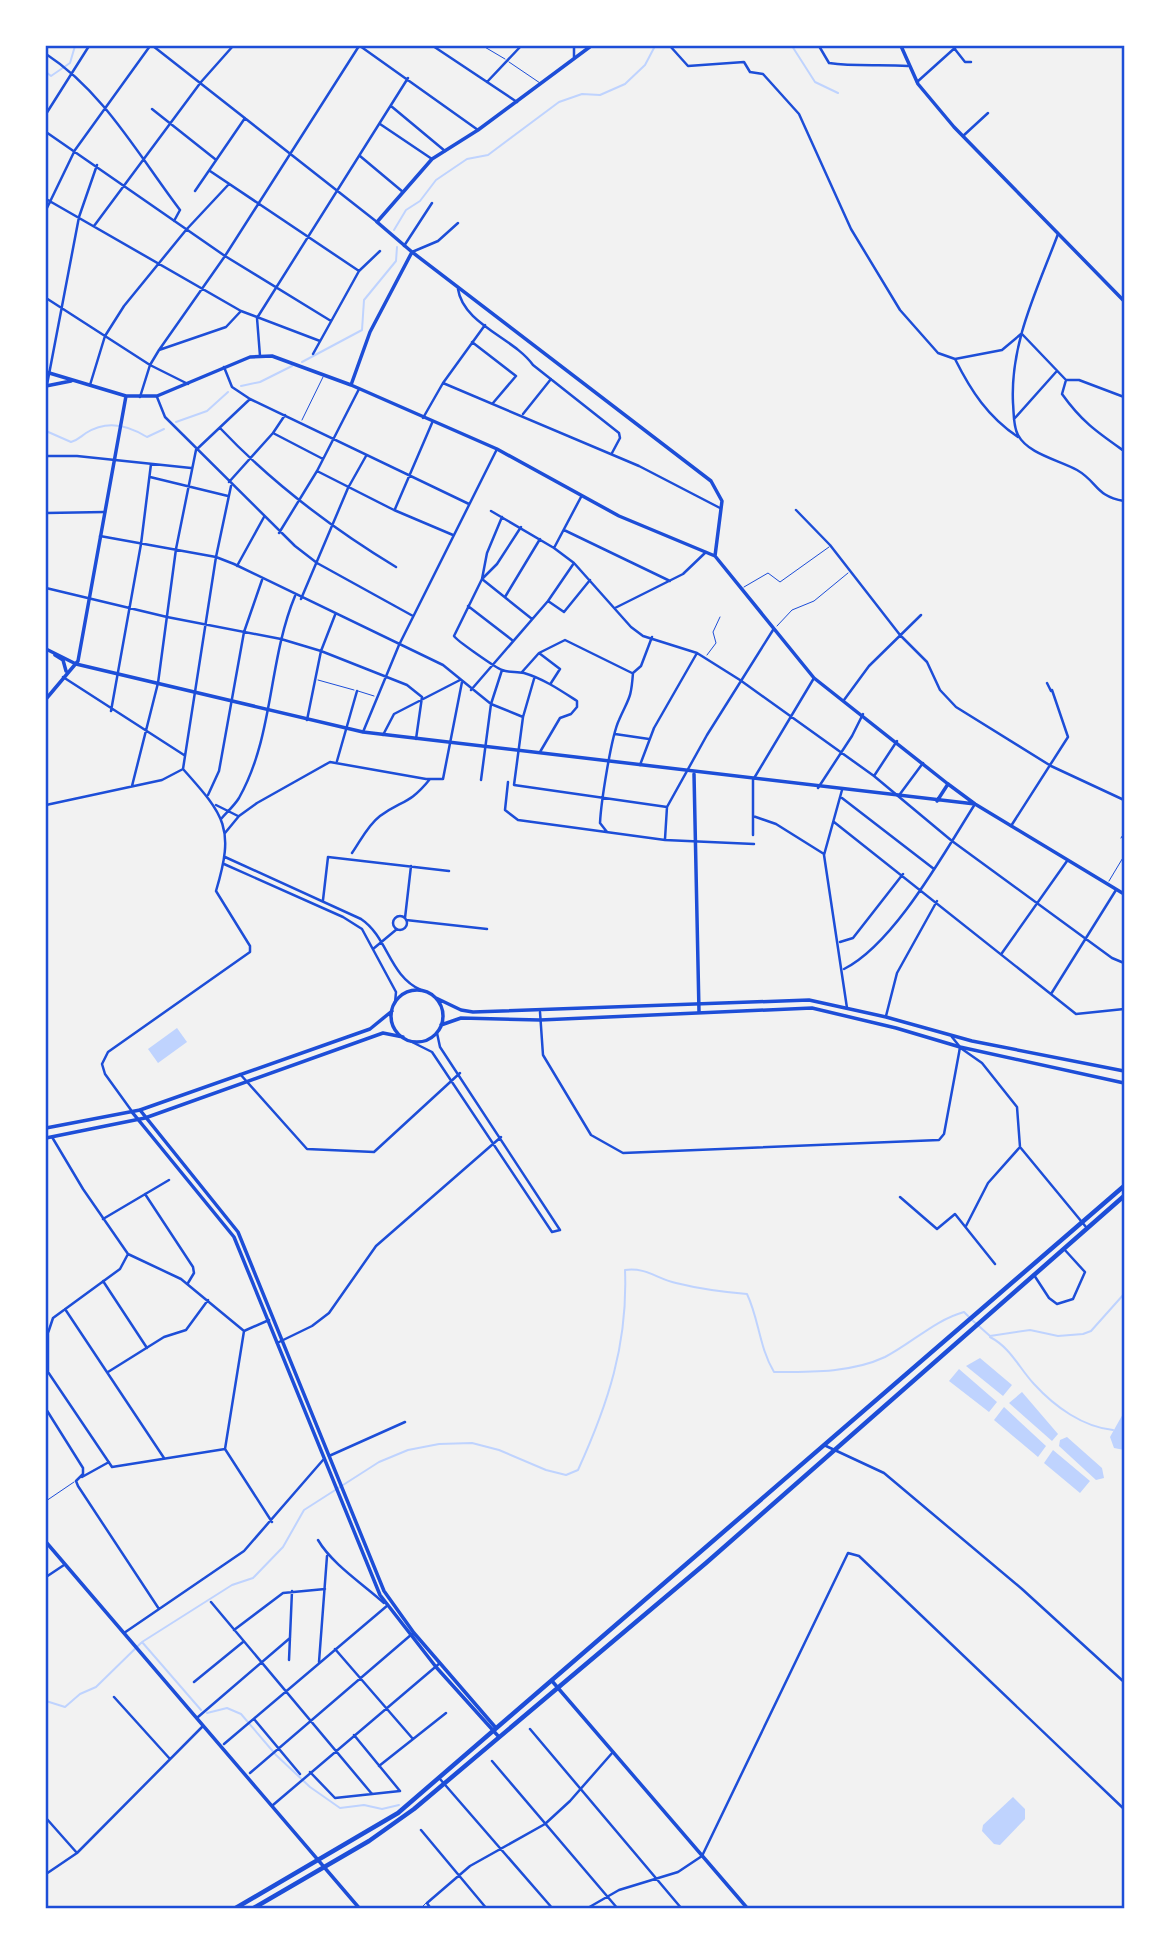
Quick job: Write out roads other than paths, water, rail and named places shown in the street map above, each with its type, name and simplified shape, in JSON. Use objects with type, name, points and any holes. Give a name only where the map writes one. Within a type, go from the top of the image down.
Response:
[{"type":"highway","points":[[234,1909],[398,1813],[1125,1186]]},
{"type":"highway","points":[[252,1909],[390,1828],[444,1784],[835,1450],[995,1307],[1125,1196]]},
{"type":"main road","points":[[591,46],[478,130],[432,159],[377,222],[404,246],[697,469],[718,490],[722,509],[715,556]]},
{"type":"main road","points":[[901,46],[917,82],[962,136],[1125,301]]},
{"type":"main road","points":[[351,385],[370,332],[412,252]]},
{"type":"main road","points":[[47,372],[126,396],[141,397],[157,396],[224,367],[260,356],[280,358],[351,385],[432,423],[497,449],[581,497],[715,556],[814,678],[975,804],[1125,894]]},
{"type":"main road","points":[[46,387],[73,381]]},
{"type":"main road","points":[[46,699],[66,672],[76,664],[126,396]]},
{"type":"main road","points":[[46,649],[63,660],[66,672]]},
{"type":"main road","points":[[54,654],[76,664],[363,732],[539,752],[694,774],[975,804]]},
{"type":"main road","points":[[694,774],[699,1012]]},
{"type":"main road","points":[[937,801],[948,784]]},
{"type":"main road","points":[[46,1128],[140,1110],[370,1029],[392,1011],[395,1003],[406,993],[421,990],[473,1012],[540,1012],[809,1000],[886,1017],[952,1037],[1125,1071]]},
{"type":"main road","points":[[392,1011],[396,1030],[410,1041],[422,1042],[437,1033],[441,1025],[443,1016],[436,998]]},
{"type":"main road","points":[[441,1025],[461,1018],[540,1020],[811,1008],[896,1028],[960,1047],[1125,1083]]},
{"type":"main road","points":[[46,1138],[145,1118],[383,1034],[403,1037]]},
{"type":"main road","points":[[140,1110],[234,1225],[375,1586],[499,1737]]},
{"type":"main road","points":[[132,1112],[228,1227],[271,1319]]},
{"type":"main road","points":[[46,1542],[360,1909]]},
{"type":"main road","points":[[552,1681],[748,1909]]},
{"type":"street","points":[[46,114],[89,46]]},
{"type":"street","points":[[46,210],[48,200],[75,150],[103,107],[151,46],[201,82],[377,222]]},
{"type":"street","points":[[94,226],[201,82],[233,46]]},
{"type":"street","points":[[141,397],[150,365],[159,350],[225,256],[359,46],[408,78],[478,130]]},
{"type":"street","points":[[433,46],[517,102]]},
{"type":"street","points":[[486,82],[521,46]]},
{"type":"street","points":[[574,46],[575,57]]},
{"type":"street","points":[[670,46],[688,66],[744,61],[750,72],[763,74],[799,114],[851,229],[900,310],[938,353],[955,359],[1002,350],[1021,334]]},
{"type":"street","points":[[819,46],[829,63],[856,67],[876,63],[908,66]]},
{"type":"street","points":[[917,82],[956,47],[965,62],[971,62]]},
{"type":"street","points":[[46,54],[71,71],[103,107],[180,210],[174,221]]},
{"type":"street","points":[[260,356],[257,318],[408,78]]},
{"type":"street","points":[[390,106],[444,151]]},
{"type":"street","points":[[152,109],[216,160]]},
{"type":"street","points":[[962,136],[988,113]]},
{"type":"street","points":[[195,191],[245,118]]},
{"type":"street","points":[[380,123],[432,159]]},
{"type":"street","points":[[46,132],[125,184],[225,256],[331,321]]},
{"type":"street","points":[[359,155],[403,192]]},
{"type":"street","points":[[46,387],[79,218],[97,165]]},
{"type":"street","points":[[210,171],[359,271]]},
{"type":"street","points":[[89,386],[105,336],[124,306],[186,230],[229,184]]},
{"type":"street","points":[[48,200],[241,312],[320,341]]},
{"type":"street","points":[[404,246],[432,204]]},
{"type":"street","points":[[412,252],[438,241],[458,223]]},
{"type":"street","points":[[1019,437],[1014,419],[1012,382],[1016,349],[1058,234]]},
{"type":"street","points":[[313,354],[359,271],[380,251]]},
{"type":"street","points":[[457,286],[465,308],[523,351],[533,365],[619,433],[620,438],[611,454]]},
{"type":"street","points":[[46,298],[150,365],[188,384]]},
{"type":"street","points":[[159,350],[226,327],[241,312]]},
{"type":"street","points":[[423,418],[443,383],[485,325]]},
{"type":"street","points":[[1021,334],[1066,380],[1079,380],[1125,397]]},
{"type":"street","points":[[472,342],[516,376],[492,403]]},
{"type":"street","points":[[46,346],[52,349]]},
{"type":"street","points":[[955,359],[974,395],[1000,424],[1034,450],[1080,471],[1108,498],[1125,501]]},
{"type":"street","points":[[224,367],[232,387],[250,399],[469,504]]},
{"type":"street","points":[[1014,419],[1056,372]]},
{"type":"street","points":[[522,416],[551,379]]},
{"type":"street","points":[[1066,380],[1062,394],[1077,415],[1093,432],[1125,451]]},
{"type":"street","points":[[443,383],[611,454],[722,509]]},
{"type":"street","points":[[279,533],[317,471],[359,389]]},
{"type":"street","points":[[157,396],[165,417],[279,533],[317,563],[414,616]]},
{"type":"street","points":[[132,786],[148,732],[158,683],[176,550],[196,450],[250,399]]},
{"type":"street","points":[[132,1112],[105,1074],[102,1064],[108,1052],[247,957],[250,952],[250,946],[216,891],[225,864],[222,819],[216,805],[183,769],[230,483],[274,433],[285,414]]},
{"type":"street","points":[[394,510],[432,423]]},
{"type":"street","points":[[220,428],[250,460],[298,502],[330,527],[396,567]]},
{"type":"street","points":[[274,433],[323,459]]},
{"type":"street","points":[[363,732],[384,676],[497,449]]},
{"type":"street","points":[[46,456],[191,468]]},
{"type":"street","points":[[301,599],[330,527],[366,456]]},
{"type":"street","points":[[111,711],[141,544],[151,464]]},
{"type":"street","points":[[317,471],[394,510],[454,535]]},
{"type":"street","points":[[149,477],[228,496]]},
{"type":"street","points":[[554,548],[581,497]]},
{"type":"street","points":[[796,510],[831,546],[900,635],[927,662],[940,690],[956,707],[1051,766],[1125,800]]},
{"type":"street","points":[[491,511],[540,539],[574,563],[631,627],[643,636],[697,653],[740,680],[874,776],[952,841],[1036,903],[1125,963]]},
{"type":"street","points":[[46,513],[105,512]]},
{"type":"street","points":[[237,566],[264,517]]},
{"type":"street","points":[[502,517],[487,553],[482,579],[454,636],[457,642],[476,651],[502,670],[522,672],[551,684],[578,701],[571,714],[560,718],[539,752]]},
{"type":"street","points":[[482,579],[497,564],[520,527]]},
{"type":"street","points":[[564,530],[670,581]]},
{"type":"street","points":[[100,536],[216,557],[443,665],[491,704],[523,717]]},
{"type":"street","points":[[505,597],[540,539]]},
{"type":"street","points":[[615,608],[683,574],[706,552]]},
{"type":"street","points":[[471,690],[533,620],[574,563]]},
{"type":"street","points":[[482,579],[533,620]]},
{"type":"street","points":[[208,795],[219,771],[244,632],[262,580]]},
{"type":"street","points":[[548,601],[562,612],[567,611],[590,580]]},
{"type":"street","points":[[46,588],[167,617],[281,639],[321,651],[407,685],[422,698]]},
{"type":"street","points":[[222,819],[240,797],[270,710],[281,639],[295,596]]},
{"type":"street","points":[[468,606],[513,641]]},
{"type":"street","points":[[307,720],[321,651],[335,615]]},
{"type":"street","points":[[844,700],[869,666],[921,615]]},
{"type":"street","points":[[665,840],[667,807],[685,772],[773,630]]},
{"type":"street","points":[[607,832],[600,823],[618,720],[630,704],[633,673],[642,666],[652,637]]},
{"type":"street","points":[[522,672],[539,653],[568,640],[610,664],[633,673]]},
{"type":"street","points":[[539,653],[560,669],[551,684]]},
{"type":"street","points":[[640,766],[649,739],[697,653]]},
{"type":"street","points":[[481,780],[491,704],[502,670]]},
{"type":"street","points":[[62,677],[111,711],[184,755]]},
{"type":"street","points":[[534,677],[523,717],[514,785],[667,807]]},
{"type":"street","points":[[753,835],[753,780],[814,678]]},
{"type":"street","points":[[383,735],[390,718],[422,698],[461,681]]},
{"type":"street","points":[[225,833],[239,816],[311,772],[337,761],[429,779],[443,779],[461,681]]},
{"type":"street","points":[[1047,683],[1068,737]]},
{"type":"street","points":[[1011,826],[1068,737],[1052,690]]},
{"type":"street","points":[[337,761],[357,691]]},
{"type":"street","points":[[416,739],[422,698]]},
{"type":"street","points":[[818,788],[863,714]]},
{"type":"street","points":[[615,734],[649,739]]},
{"type":"street","points":[[874,776],[897,741]]},
{"type":"street","points":[[897,796],[923,763]]},
{"type":"street","points":[[46,806],[162,780],[183,769]]},
{"type":"street","points":[[352,853],[372,824],[382,815],[415,798],[429,779]]},
{"type":"street","points":[[508,782],[505,810],[512,818],[665,840],[754,844]]},
{"type":"street","points":[[842,790],[824,855],[847,1008]]},
{"type":"street","points":[[841,797],[934,869]]},
{"type":"street","points":[[843,970],[861,961],[873,950],[921,888],[975,804]]},
{"type":"street","points":[[216,805],[239,816]]},
{"type":"street","points":[[753,816],[776,824],[824,855]]},
{"type":"street","points":[[834,822],[921,888],[1076,1014],[1125,1009]]},
{"type":"street","points":[[225,857],[323,900],[368,924],[399,975],[421,990]]},
{"type":"street","points":[[323,900],[328,857],[449,871]]},
{"type":"street","points":[[1002,953],[1067,861]]},
{"type":"street","points":[[225,864],[362,929],[396,992],[395,1003]]},
{"type":"street","points":[[373,949],[397,929],[405,928],[411,866]]},
{"type":"street","points":[[839,942],[852,938],[903,874]]},
{"type":"street","points":[[1051,995],[1116,890]]},
{"type":"street","points":[[886,1017],[897,973],[937,901]]},
{"type":"street","points":[[397,929],[394,924],[396,918],[487,929]]},
{"type":"street","points":[[540,1012],[543,1055],[591,1135],[623,1153],[939,1140],[944,1134],[960,1047]]},
{"type":"street","points":[[410,1041],[432,1052],[552,1232],[560,1230],[460,1073],[440,1047],[437,1033]]},
{"type":"street","points":[[952,1037],[960,1047],[982,1063],[1017,1107],[1020,1147],[1087,1228]]},
{"type":"street","points":[[240,1074],[307,1149],[374,1152],[460,1073]]},
{"type":"street","points":[[279,1341],[312,1326],[329,1313],[376,1246],[501,1136]]},
{"type":"street","points":[[52,1137],[128,1254],[149,1266],[170,1272],[244,1331]]},
{"type":"street","points":[[966,1226],[988,1183],[1020,1147]]},
{"type":"street","points":[[103,1219],[169,1180]]},
{"type":"street","points":[[145,1194],[192,1267],[194,1273],[187,1284]]},
{"type":"street","points":[[900,1197],[937,1228],[954,1214],[995,1264]]},
{"type":"street","points":[[1034,1274],[1049,1298],[1057,1304],[1073,1299],[1085,1272],[1064,1249]]},
{"type":"street","points":[[128,1254],[120,1269],[53,1318],[47,1334],[47,1373],[112,1467],[225,1449]]},
{"type":"street","points":[[103,1281],[146,1348]]},
{"type":"street","points":[[107,1373],[146,1348],[186,1330],[208,1300]]},
{"type":"street","points":[[65,1309],[164,1459]]},
{"type":"street","points":[[244,1331],[271,1319]]},
{"type":"street","points":[[244,1331],[225,1449],[272,1522]]},
{"type":"street","points":[[46,1409],[83,1468],[83,1474],[76,1481]]},
{"type":"street","points":[[46,1422],[51,1418]]},
{"type":"street","points":[[124,1633],[244,1551],[326,1458],[405,1422]]},
{"type":"street","points":[[826,1446],[884,1473],[1022,1588],[1125,1682]]},
{"type":"street","points":[[76,1481],[109,1462]]},
{"type":"street","points":[[76,1481],[159,1609]]},
{"type":"street","points":[[318,1540],[327,1556],[319,1662]]},
{"type":"street","points":[[586,1909],[607,1895],[678,1872],[702,1856],[848,1553],[859,1556],[1125,1809]]},
{"type":"street","points":[[224,1744],[389,1604],[338,1561],[327,1556]]},
{"type":"street","points":[[46,1577],[65,1565]]},
{"type":"street","points":[[234,1630],[280,1594],[325,1589]]},
{"type":"street","points":[[289,1660],[292,1591]]},
{"type":"street","points":[[211,1602],[372,1794]]},
{"type":"street","points":[[250,1773],[412,1634]]},
{"type":"street","points":[[198,1717],[290,1638]]},
{"type":"street","points":[[194,1682],[243,1642]]},
{"type":"street","points":[[334,1648],[413,1739]]},
{"type":"street","points":[[273,1805],[438,1665]]},
{"type":"street","points":[[114,1697],[170,1759]]},
{"type":"street","points":[[379,1766],[446,1713]]},
{"type":"street","points":[[254,1719],[300,1774]]},
{"type":"street","points":[[46,1874],[77,1853],[204,1724]]},
{"type":"street","points":[[530,1729],[682,1909]]},
{"type":"street","points":[[310,1772],[337,1798],[400,1791],[354,1735]]},
{"type":"street","points":[[431,1909],[426,1903],[459,1875],[545,1824],[570,1801],[612,1752]]},
{"type":"street","points":[[492,1761],[618,1909]]},
{"type":"street","points":[[439,1778],[553,1909]]},
{"type":"street","points":[[46,1818],[77,1853]]},
{"type":"street","points":[[421,1830],[487,1909]]},
{"type":"lane","points":[[483,46],[542,84]]},
{"type":"lane","points":[[301,422],[324,375]]},
{"type":"lane","points":[[742,588],[768,573],[780,582],[831,546]]},
{"type":"lane","points":[[773,630],[792,610],[814,601],[849,572]]},
{"type":"lane","points":[[705,657],[716,643],[713,632],[720,617]]},
{"type":"lane","points":[[315,680],[376,697]]},
{"type":"lane","points":[[1121,838],[1125,833]]},
{"type":"lane","points":[[1107,884],[1125,856]]},
{"type":"lane","points":[[46,1501],[76,1481]]},
{"type":"lane","points":[[420,1909],[426,1903]]},
{"type":"water","points":[[177,1028],[187,1042],[158,1063],[148,1049]]},
{"type":"water","points":[[980,1358],[1012,1385],[1003,1396],[966,1366]]},
{"type":"water","points":[[959,1369],[997,1402],[989,1412],[949,1381]]},
{"type":"water","points":[[1022,1392],[1058,1434],[1052,1441],[1009,1403]]},
{"type":"water","points":[[1004,1407],[1046,1446],[1038,1457],[994,1420]]},
{"type":"water","points":[[1124,1412],[1124,1450],[1114,1448],[1110,1437]]},
{"type":"water","points":[[1067,1437],[1102,1468],[1104,1478],[1096,1480],[1059,1446],[1060,1440]]},
{"type":"water","points":[[1053,1450],[1090,1481],[1080,1493],[1044,1463]]},
{"type":"water","points":[[1013,1797],[1025,1809],[1025,1819],[1000,1845],[994,1844],[982,1831],[983,1825]]},
{"type":"waterway","points":[[46,72],[51,76],[70,63],[75,46]]},
{"type":"waterway","points":[[394,230],[406,210],[420,201],[436,180],[467,159],[488,155],[559,102],[582,94],[600,95],[625,84],[645,65],[655,46]]},
{"type":"waterway","points":[[792,46],[815,82],[838,93]]},
{"type":"waterway","points":[[302,362],[362,330],[364,300],[396,261],[397,247]]},
{"type":"waterway","points":[[241,386],[260,382],[292,366]]},
{"type":"waterway","points":[[176,422],[207,411],[228,392]]},
{"type":"waterway","points":[[46,431],[71,442],[101,426],[125,427],[147,437],[164,429]]},
{"type":"waterway","points":[[46,1701],[65,1707],[80,1694],[96,1687],[142,1642],[232,1585],[253,1578],[283,1547],[304,1510],[379,1462],[408,1450],[439,1444],[472,1443],[499,1450],[546,1470],[566,1475],[578,1470],[614,1373],[623,1323],[625,1270],[639,1270],[694,1287],[747,1294],[765,1353],[774,1372],[830,1371],[872,1362],[885,1357],[943,1320],[964,1312],[968,1316]]},
{"type":"waterway","points":[[972,1320],[990,1336],[1030,1330],[1058,1336],[1083,1334],[1091,1331],[1124,1294]]},
{"type":"waterway","points":[[990,1337],[1004,1347],[1034,1384],[1060,1408],[1091,1425],[1113,1430]]},
{"type":"waterway","points":[[142,1642],[201,1710]]},
{"type":"waterway","points":[[207,1713],[227,1708],[241,1714],[276,1755],[310,1787],[340,1808],[364,1805],[382,1809],[399,1805]]}]
